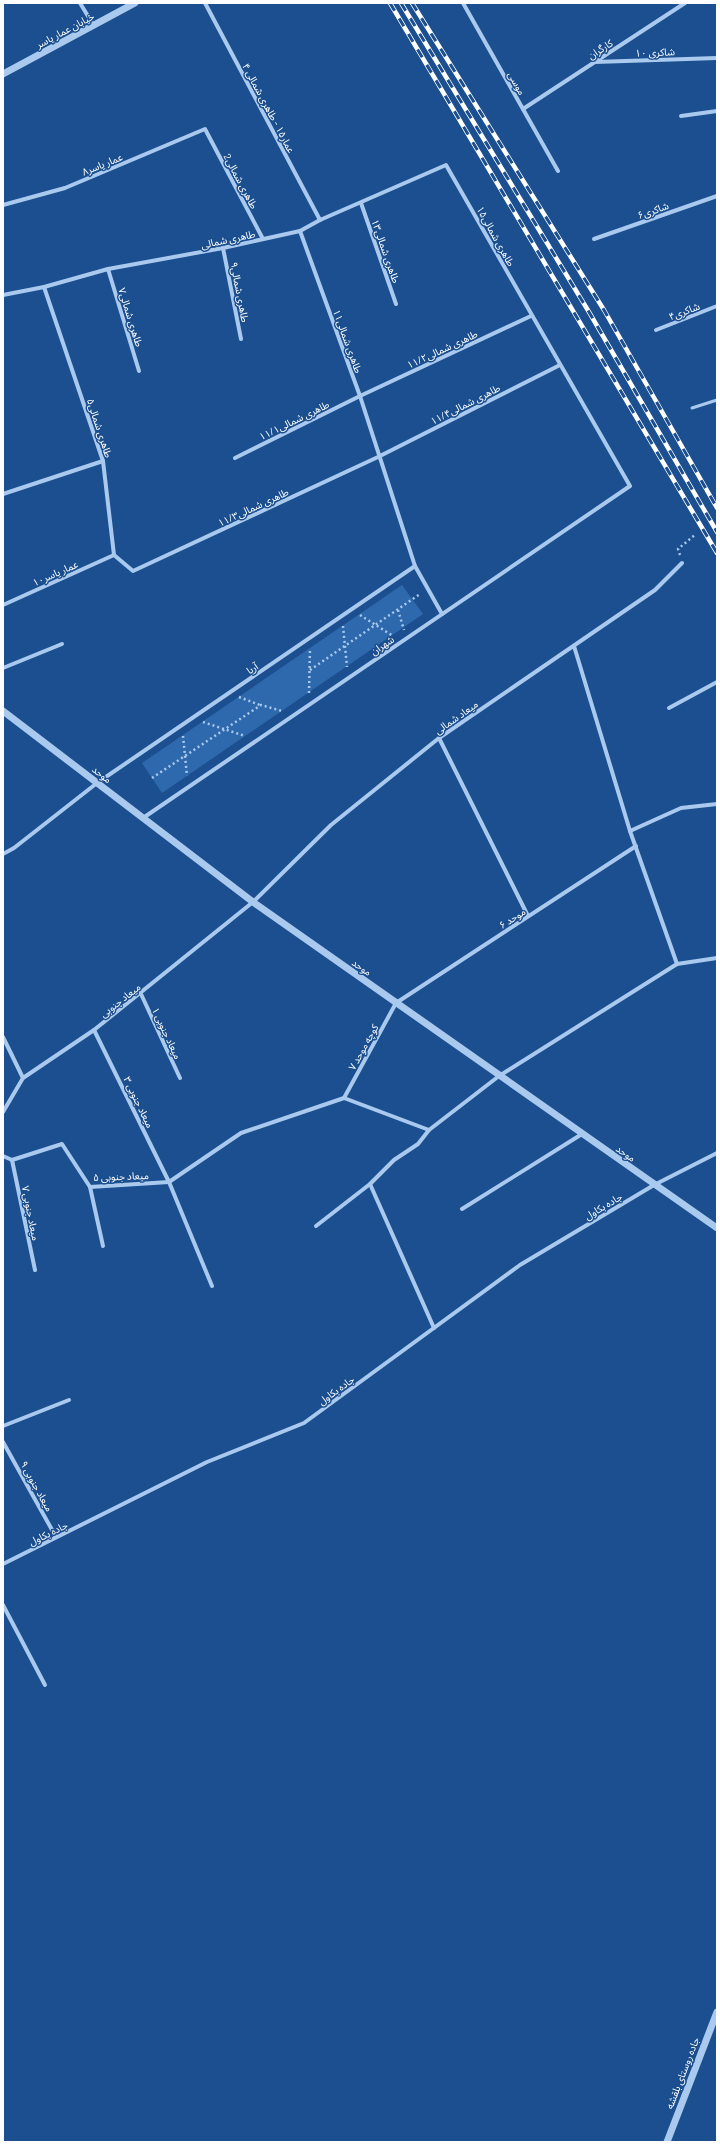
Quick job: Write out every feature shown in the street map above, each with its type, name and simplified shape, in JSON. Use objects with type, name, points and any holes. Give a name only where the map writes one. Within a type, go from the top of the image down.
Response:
[{"type":"street","points":[[80,3],[94,26]]},
{"type":"street","name":"خیابان عمار یاسر","points":[[3,74],[135,3]]},
{"type":"street","name":"عمار۱۵ - طاهری شمالی ۴","points":[[205,3],[320,220]]},
{"type":"street","name":"موسی","points":[[463,3],[558,171]]},
{"type":"street","name":"کارگران","points":[[523,109],[685,3]]},
{"type":"street","name":"شاکری ۱۰","points":[[594,63],[717,58]]},
{"type":"street","points":[[681,116],[717,111]]},
{"type":"street","name":"عمار یاسر۸","points":[[3,205],[64,188],[205,129]]},
{"type":"street","name":"طاهری شمالی2","points":[[205,129],[263,239]]},
{"type":"street","name":"طاهری شمالی","points":[[3,295],[44,287],[108,269],[223,248],[300,231],[320,220],[446,165]]},
{"type":"street","name":"طاهری شمالی۱۵","points":[[446,165],[531,316],[630,486]]},
{"type":"street","name":"شاکری۶","points":[[594,239],[717,196]]},
{"type":"street","name":"طاهری شمالی۱۳","points":[[361,203],[396,304]]},
{"type":"street","name":"طاهری شمالی۱۱","points":[[300,231],[360,396],[378,457],[415,566],[442,614]]},
{"type":"street","name":"طاهری شمالی۹","points":[[223,248],[241,339]]},
{"type":"street","name":"طاهری شمالی۷","points":[[108,269],[139,371]]},
{"type":"street","name":"طاهری شمالی۵","points":[[44,287],[103,461],[114,555]]},
{"type":"street","name":"شاکری۴","points":[[656,330],[717,306]]},
{"type":"street","name":"طاهری شمالی۱۱/۲","points":[[360,396],[531,316]]},
{"type":"street","name":"طاهری شمالی۱۱/۴","points":[[378,457],[560,365]]},
{"type":"street","name":"طاهری شمالی۱۱/۱","points":[[235,458],[360,396]]},
{"type":"street","name":"طاهری شمالی۱۱/۳","points":[[114,555],[134,571],[378,457]]},
{"type":"street","points":[[3,494],[103,461]]},
{"type":"street","name":"شهران","points":[[143,818],[630,486]]},
{"type":"street","name":"عمار یاسر۱۰","points":[[3,605],[114,555]]},
{"type":"street","name":"میعاد شمالی","points":[[253,902],[331,825],[439,738],[655,590],[682,563]]},
{"type":"street","name":"آریا","points":[[3,854],[14,848],[97,783],[415,566]]},
{"type":"street","points":[[3,668],[62,644]]},
{"type":"street","points":[[574,646],[630,831],[677,964]]},
{"type":"street","points":[[669,708],[717,682]]},
{"type":"street","name":"موحد","points":[[4,712],[253,902],[717,1228]]},
{"type":"street","points":[[439,738],[528,916]]},
{"type":"street","points":[[630,831],[681,808],[717,804]]},
{"type":"street","name":"موحد ۶","points":[[396,1003],[636,846]]},
{"type":"street","name":"میعاد جنوبی","points":[[3,1112],[23,1078],[94,1030],[141,994],[253,902]]},
{"type":"street","points":[[316,1226],[370,1184],[394,1160],[418,1144],[429,1130],[499,1076],[677,964],[717,958]]},
{"type":"street","name":"میعاد جنوبی ۱","points":[[141,994],[180,1078]]},
{"type":"street","name":"کوچه موحد ۷","points":[[344,1098],[396,1003]]},
{"type":"street","name":"میعاد جنوبی ۳","points":[[94,1030],[169,1182],[212,1286]]},
{"type":"street","points":[[3,1037],[23,1078]]},
{"type":"street","points":[[169,1182],[241,1133],[344,1098],[429,1130]]},
{"type":"street","points":[[462,1209],[582,1134]]},
{"type":"street","name":"میعاد جنوبی ۵","points":[[12,1160],[62,1144],[90,1187],[169,1182]]},
{"type":"street","name":"جاده بکاول","points":[[3,1564],[207,1462],[304,1423],[520,1266],[654,1185],[717,1153]]},
{"type":"street","points":[[3,1156],[12,1160]]},
{"type":"street","name":"میعاد جنوبی ۷","points":[[12,1160],[35,1270]]},
{"type":"street","points":[[370,1184],[434,1328]]},
{"type":"street","points":[[90,1187],[103,1246]]},
{"type":"street","points":[[3,1426],[69,1400]]},
{"type":"street","name":"میعاد جنوبی ۹","points":[[3,1442],[5,1450],[56,1537]]},
{"type":"street","points":[[3,1605],[45,1685]]},
{"type":"street","name":"جاده روستای بلقشه","points":[[667,2142],[717,2012]]},
{"type":"lane","points":[[692,408],[717,400]]},
{"type":"path","points":[[682,563],[678,549],[696,534]]},
{"type":"path","points":[[310,670],[376,626],[428,588]]},
{"type":"path","points":[[351,609],[401,642]]},
{"type":"path","points":[[398,610],[406,639]]},
{"type":"path","points":[[342,616],[348,678]]},
{"type":"path","points":[[309,704],[311,637]]},
{"type":"path","points":[[228,694],[294,715]]},
{"type":"path","points":[[152,778],[261,705]]},
{"type":"path","points":[[193,718],[223,730],[257,740]]},
{"type":"path","points":[[182,725],[188,787]]},
{"type":"shaded area","points":[[402,585],[423,614],[162,793],[142,763]]},
{"type":"railway","points":[[390,3],[717,553]]},
{"type":"railway","points":[[401,3],[589,312],[717,532]]},
{"type":"railway","points":[[412,3],[604,310],[717,508]]}]
